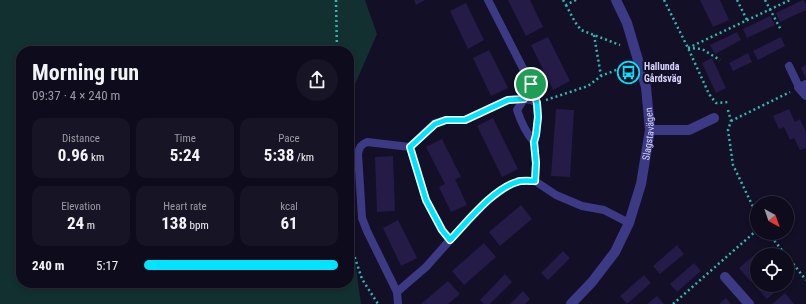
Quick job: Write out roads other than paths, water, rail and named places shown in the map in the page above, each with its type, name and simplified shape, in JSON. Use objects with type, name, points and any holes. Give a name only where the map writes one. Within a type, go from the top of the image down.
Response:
[{"type":"street","name":"Slagstavägen","points":[[571,304],[592,282],[615,252],[629,223],[641,184],[650,130],[646,87],[627,23],[616,0]]},
{"type":"street","points":[[650,130],[689,130],[714,118]]},
{"type":"street","points":[[725,277],[749,304]]},
{"type":"lane","points":[[488,0],[531,84],[537,103],[538,117],[534,142],[536,163],[535,181]]},
{"type":"lane","points":[[789,66],[804,89]]},
{"type":"lane","points":[[531,84],[517,110],[523,126],[534,142]]},
{"type":"lane","points":[[398,304],[398,292],[366,231],[362,218],[358,150],[362,144],[367,142],[410,147],[435,124],[446,120],[465,120],[508,100],[524,99],[537,103]]},
{"type":"lane","points":[[410,147],[426,200],[442,230],[450,240]]},
{"type":"lane","points":[[398,292],[426,267],[488,200],[506,187],[518,181],[535,181],[556,195],[582,206],[604,210],[629,223]]},
{"type":"place","name":"Hallunda Gårdsväg","points":[[628,72]]}]
